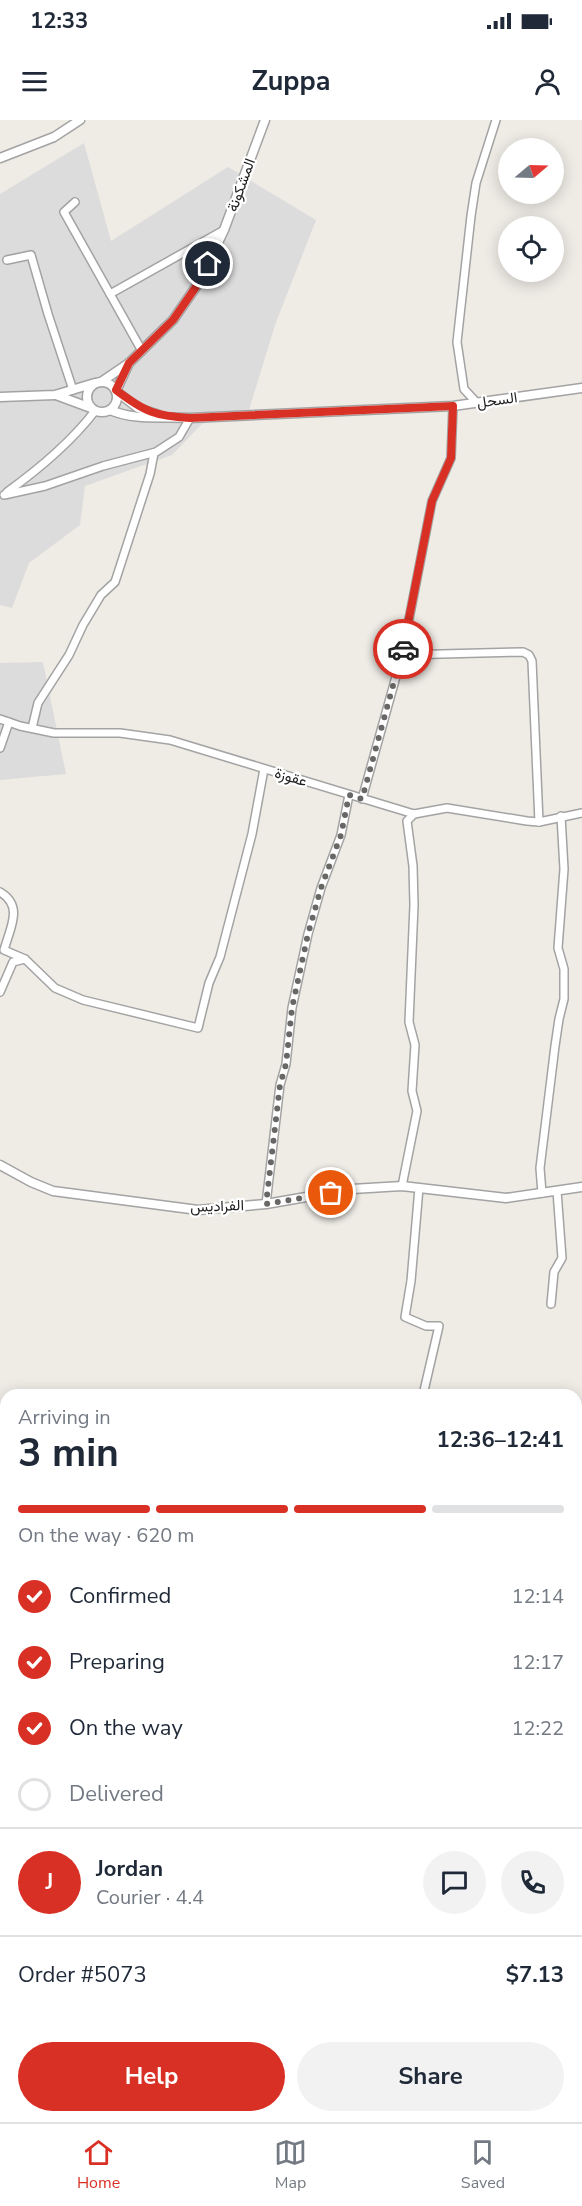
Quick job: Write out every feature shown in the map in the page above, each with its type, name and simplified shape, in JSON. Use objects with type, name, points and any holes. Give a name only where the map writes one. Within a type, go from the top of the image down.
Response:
[{"type":"street","points":[[0,158],[54,137],[80,120]]},
{"type":"street","name":"المشكونة","points":[[129,363],[173,320],[200,281],[224,230],[265,120]]},
{"type":"street","points":[[477,403],[464,389],[457,342],[476,183],[496,120]]},
{"type":"street","points":[[75,202],[64,212],[142,351]]},
{"type":"street","points":[[110,294],[224,230]]},
{"type":"street","points":[[7,260],[31,255],[73,390]]},
{"type":"street","points":[[55,395],[93,409],[105,412],[110,410],[116,403],[116,390],[129,363]]},
{"type":"street","points":[[93,409],[87,394],[90,387],[129,363]]},
{"type":"street","points":[[0,397],[55,395],[98,382],[108,383],[138,408],[160,416]]},
{"type":"street","name":"السحل","points":[[110,410],[125,416],[142,418],[160,416],[190,418],[453,406],[582,388]]},
{"type":"street","points":[[362,799],[402,655],[432,501],[451,458],[453,406]]},
{"type":"street","points":[[2,495],[30,476],[59,449],[84,425],[93,409]]},
{"type":"street","points":[[2,495],[45,486],[103,466],[154,453],[179,438],[190,418]]},
{"type":"street","points":[[32,728],[38,703],[69,656],[83,625],[101,595],[115,582],[150,474],[154,453]]},
{"type":"street","points":[[402,655],[523,652],[529,655],[532,661],[539,822]]},
{"type":"street","name":"عقوزة","points":[[0,718],[54,733],[120,733],[170,740],[414,814],[447,808],[539,822],[582,813]]},
{"type":"street","points":[[0,748],[9,722]]},
{"type":"street","points":[[0,891],[10,897],[15,910],[4,950],[25,958],[56,988],[83,1000],[198,1028],[208,982],[220,957],[249,845],[264,769]]},
{"type":"street","points":[[266,1204],[292,1008],[308,934],[321,888],[341,835],[349,795]]},
{"type":"street","points":[[402,1186],[417,1111],[412,1091],[415,1046],[409,1022],[414,904],[413,866],[407,821],[414,814]]},
{"type":"street","points":[[542,1193],[540,1168],[558,1019],[564,999],[564,969],[558,948],[564,869],[561,816]]},
{"type":"street","points":[[0,992],[13,962],[25,958]]},
{"type":"street","name":"الفراديس","points":[[0,1166],[53,1191],[198,1210],[266,1204],[352,1189],[402,1186],[506,1198],[582,1187]]},
{"type":"street","points":[[419,1188],[411,1281],[405,1317],[426,1326],[439,1326],[424,1389]]},
{"type":"street","points":[[550,1304],[554,1272],[562,1258],[557,1191]]},
{"type":"shaded area","points":[[84,143],[111,241],[228,167],[316,220],[275,325],[249,410],[202,424],[172,455],[85,486],[80,525],[29,563],[12,608],[0,605],[0,194]]},
{"type":"shaded area","points":[[43,662],[66,774],[0,780],[0,663]]},
{"type":"way so far","points":[[331,1193],[266,1204],[280,1085],[286,1064],[292,1008],[308,934],[321,888],[341,835],[349,795],[362,799],[403,649]]},
{"type":"route","points":[[208,264],[200,281],[173,320],[129,363],[122,376],[116,390],[138,408],[160,416],[190,418],[453,406],[451,458],[432,501],[403,649]]}]
